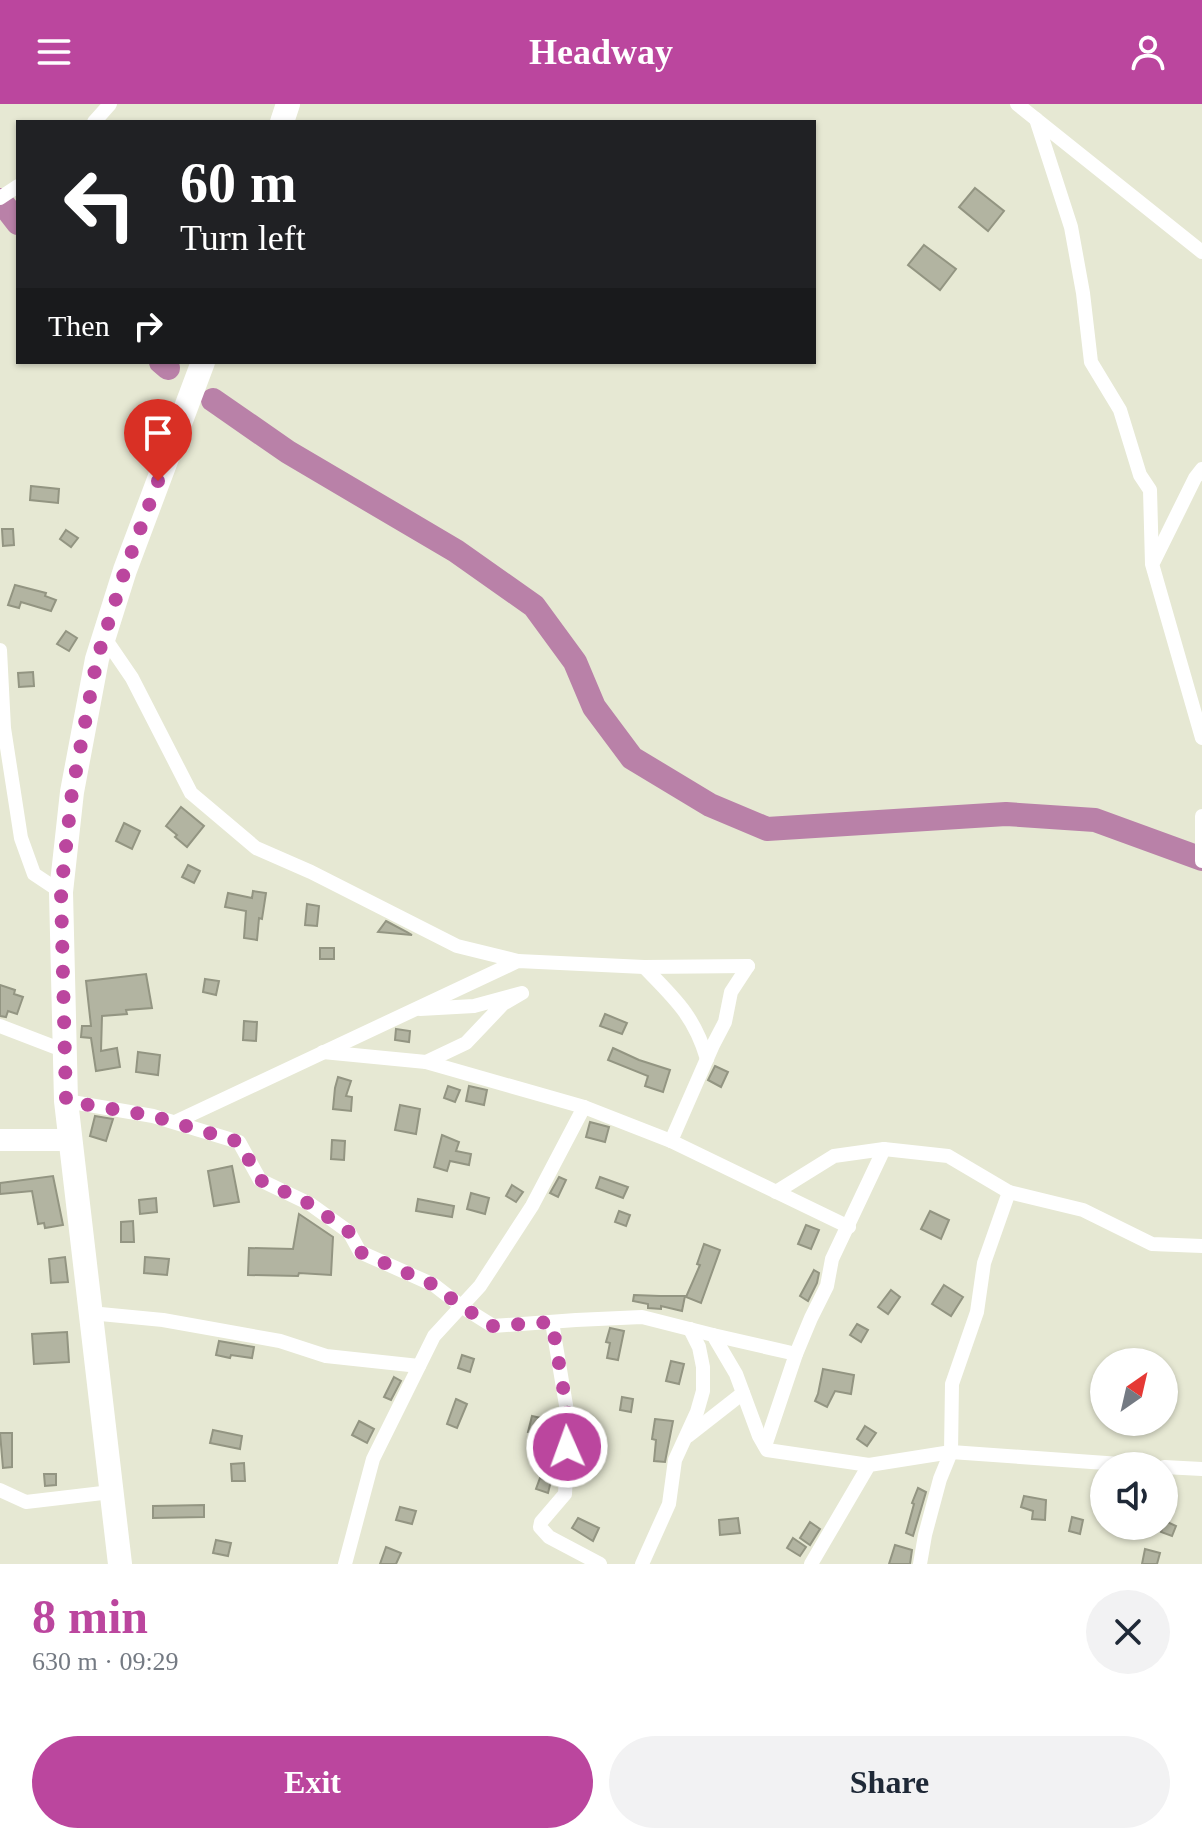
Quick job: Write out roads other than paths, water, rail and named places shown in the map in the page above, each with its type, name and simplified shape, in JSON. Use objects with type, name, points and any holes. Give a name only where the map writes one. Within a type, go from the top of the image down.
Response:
[{"type":"main road","points":[[120,1564],[66,1101],[61,892],[72,792],[104,637],[125,570],[202,364]]},
{"type":"street","points":[[96,120],[110,104]]},
{"type":"street","points":[[1017,104],[1202,252]]},
{"type":"street","points":[[1036,119],[1071,227],[1091,362],[1120,410],[1140,475],[1150,490],[1152,564],[1202,738]]},
{"type":"street","points":[[1152,564],[1202,469]]},
{"type":"street","points":[[104,637],[132,678],[191,793],[256,848],[311,872],[457,946],[518,961],[644,967],[748,966],[731,992],[725,1022],[671,1141]]},
{"type":"street","points":[[0,650],[4,728],[21,838],[34,874],[61,892]]},
{"type":"street","points":[[1202,816],[1202,861]]},
{"type":"street","points":[[175,1122],[518,961]]},
{"type":"street","points":[[644,967],[688,1014],[707,1059]]},
{"type":"street","points":[[412,1010],[474,1006],[522,993],[503,1004],[466,1043],[426,1062]]},
{"type":"street","points":[[0,1026],[65,1051]]},
{"type":"street","points":[[323,1052],[426,1062],[584,1107],[671,1141],[849,1227]]},
{"type":"street","points":[[66,1101],[153,1116],[239,1142],[260,1180],[310,1204],[349,1232],[360,1252],[434,1285],[493,1326],[642,1317],[796,1354]]},
{"type":"street","points":[[345,1564],[373,1459],[434,1336],[480,1286],[532,1206],[584,1107]]},
{"type":"street","points":[[0,1140],[70,1140]]},
{"type":"street","points":[[776,1192],[834,1156],[884,1149],[948,1156],[1009,1192],[1083,1210],[1152,1244],[1202,1246]]},
{"type":"street","points":[[765,1446],[796,1354],[827,1286],[832,1259],[884,1149]]},
{"type":"street","points":[[920,1564],[940,1479],[951,1452],[952,1384],[977,1312],[984,1263],[1009,1192]]},
{"type":"street","points":[[90,1313],[163,1320],[280,1341],[326,1356],[419,1366]]},
{"type":"street","points":[[552,1322],[569,1423],[565,1494],[540,1527],[549,1537],[600,1564]]},
{"type":"street","points":[[642,1564],[669,1504],[675,1460],[703,1391],[699,1347],[690,1329]]},
{"type":"street","points":[[713,1335],[736,1374],[767,1450],[869,1465],[951,1452],[1090,1462]]},
{"type":"street","points":[[684,1438],[743,1393]]},
{"type":"street","points":[[811,1564],[869,1465]]},
{"type":"street","points":[[1178,1468],[1202,1469]]},
{"type":"street","points":[[0,1490],[26,1502],[111,1492]]},
{"type":"waterway","points":[[0,200],[16,220]]},
{"type":"waterway","points":[[163,364],[168,368]]},
{"type":"waterway","points":[[213,400],[288,452],[456,551],[534,606],[575,662],[594,707],[632,758],[710,805],[767,829],[1006,814],[1095,820],[1202,859]]}]
